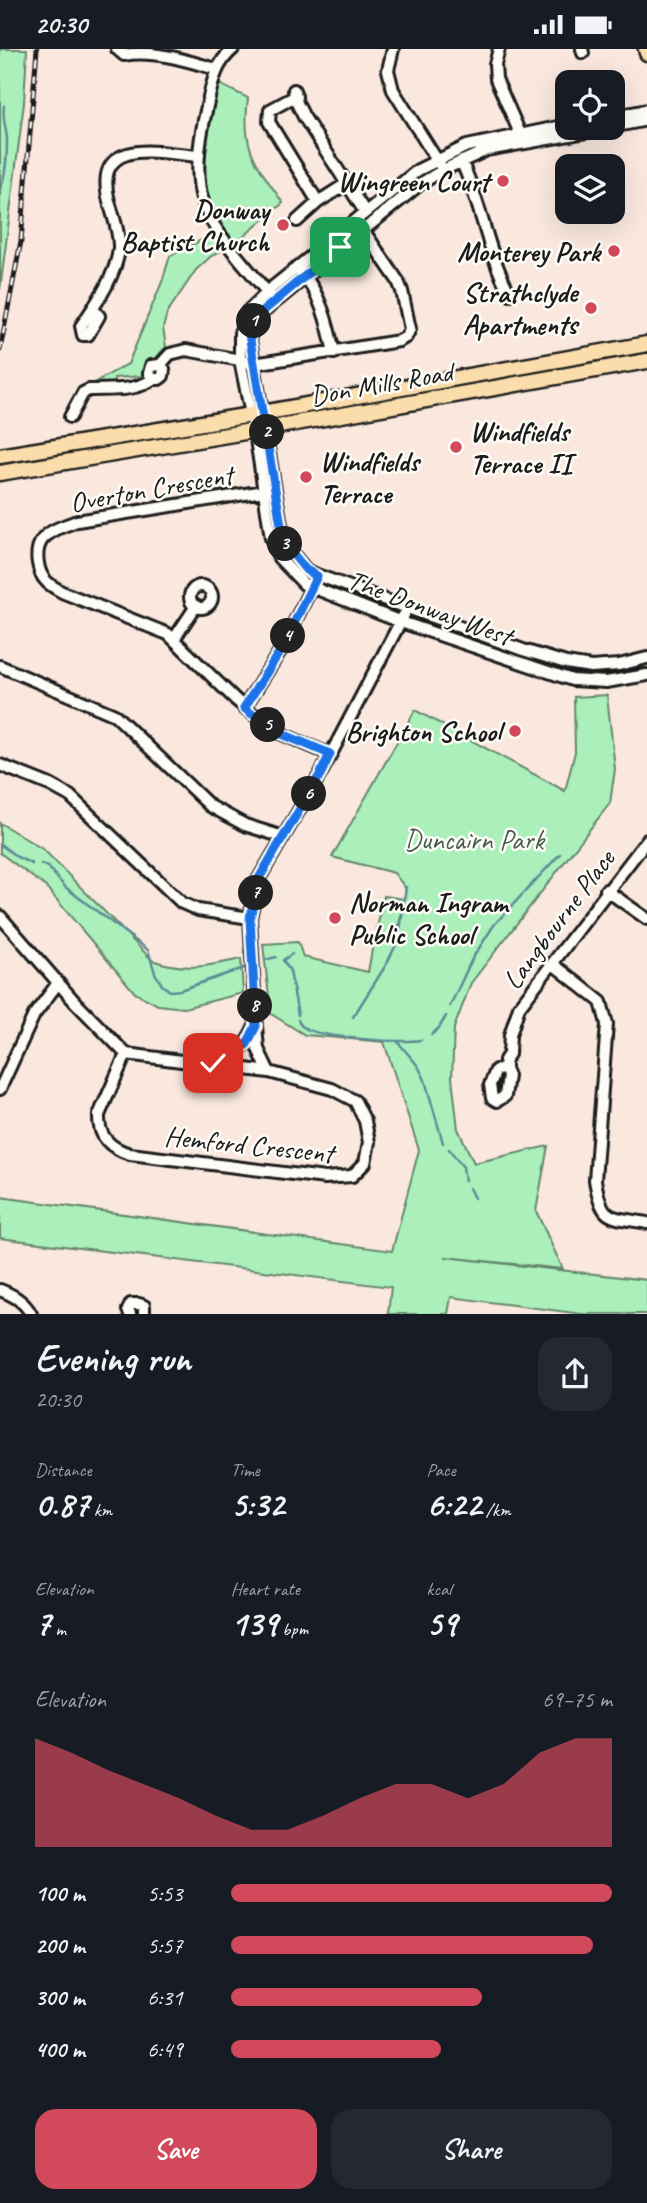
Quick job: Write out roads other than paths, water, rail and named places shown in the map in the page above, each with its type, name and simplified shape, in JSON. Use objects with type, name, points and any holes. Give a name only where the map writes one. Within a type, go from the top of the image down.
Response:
[{"type":"main road","name":"Don Mills Road","points":[[0,456],[257,414],[647,344]]},
{"type":"main road","name":"Don Mills Road","points":[[0,473],[647,361]]},
{"type":"street","points":[[117,49],[124,55],[131,51],[180,58],[216,69]]},
{"type":"street","points":[[233,49],[216,69],[197,156],[199,190],[206,214],[236,258],[276,302]]},
{"type":"street","points":[[393,49],[388,70],[394,90],[443,170]]},
{"type":"street","points":[[499,49],[494,71],[522,138]]},
{"type":"street","points":[[318,202],[269,123],[270,110],[295,93],[304,117],[365,212]]},
{"type":"street","points":[[625,114],[647,110]]},
{"type":"street","points":[[625,124],[647,120]]},
{"type":"street","points":[[257,414],[249,334],[254,321],[420,184],[487,150],[555,128]]},
{"type":"street","points":[[257,414],[240,360],[240,333],[247,312],[267,292],[355,219],[436,159],[467,146],[555,134]]},
{"type":"street","points":[[93,309],[110,276],[118,252],[118,237],[106,183],[115,159],[136,151],[197,156]]},
{"type":"street","points":[[461,161],[482,213],[499,275],[510,294]]},
{"type":"street","points":[[297,221],[318,202],[346,184]]},
{"type":"street","points":[[70,417],[83,393],[89,390],[143,386],[153,379],[149,368],[155,364],[160,365],[170,354],[186,350],[254,365],[334,353],[399,341],[406,337],[410,328],[398,281],[355,219]]},
{"type":"street","points":[[297,267],[314,289],[324,312],[334,353]]},
{"type":"street","name":"The Donway West","points":[[257,414],[269,490],[271,538],[279,558],[288,570],[312,588],[555,675],[592,683],[647,674]]},
{"type":"street","name":"The Donway West","points":[[269,490],[284,543],[306,570],[317,576],[559,661],[599,667],[645,658]]},
{"type":"street","name":"Overton Crescent","points":[[269,490],[77,521],[52,531],[42,539],[37,554],[46,581],[62,592],[134,619],[174,639],[244,708],[275,731],[330,754]]},
{"type":"street","points":[[244,708],[282,648],[317,576]]},
{"type":"street","points":[[174,639],[196,606]]},
{"type":"street","points":[[269,1072],[258,1049],[252,957],[250,918],[258,880],[321,773],[407,608]]},
{"type":"street","points":[[645,658],[647,674]]},
{"type":"street","points":[[555,675],[559,661]]},
{"type":"street","points":[[0,666],[105,709],[135,732],[210,806],[245,825],[283,837]]},
{"type":"street","points":[[0,765],[70,796],[182,903],[198,910],[250,918]]},
{"type":"street","name":"Langbourne Place","points":[[505,1069],[510,1035],[519,1007],[647,839]]},
{"type":"street","points":[[606,890],[647,919]]},
{"type":"street","points":[[0,916],[58,983],[126,1054],[269,1072]]},
{"type":"street","points":[[553,964],[601,1002],[607,1024],[595,1180],[597,1198],[608,1215],[616,1219],[647,1223]]},
{"type":"street","points":[[0,1089],[34,1015],[58,983]]},
{"type":"street","points":[[213,1063],[231,1056],[247,1044],[256,1026]]},
{"type":"street","name":"Hemford Crescent","points":[[126,1054],[99,1115],[98,1123],[104,1137],[114,1149],[130,1154],[325,1178],[344,1178],[357,1173],[365,1163],[369,1142],[365,1121],[355,1101],[332,1089],[269,1072]]},
{"type":"street","points":[[0,1290],[15,1296],[31,1314]]},
{"type":"street","points":[[130,1314],[128,1310],[131,1304],[139,1304],[144,1306],[144,1314]]},
{"type":"waterway","points":[[0,189],[7,151],[4,106]]},
{"type":"waterway","points":[[0,844],[32,864]]},
{"type":"waterway","points":[[450,1006],[472,959],[494,925],[560,854]]},
{"type":"waterway","points":[[41,864],[48,867],[65,887],[148,950],[155,973],[162,985],[170,991],[244,968]]},
{"type":"waterway","points":[[399,938],[406,887]]},
{"type":"waterway","points":[[353,1017],[398,941]]},
{"type":"waterway","points":[[292,954],[283,960],[290,971],[298,1015]]},
{"type":"waterway","points":[[265,960],[276,957]]},
{"type":"waterway","points":[[431,1035],[446,1016]]},
{"type":"waterway","points":[[298,1020],[303,1027],[327,1035],[380,1040],[421,1040]]},
{"type":"waterway","points":[[398,1042],[418,1066],[425,1080],[443,1143]]},
{"type":"waterway","points":[[449,1149],[463,1167],[465,1181]]},
{"type":"waterway","points":[[469,1188],[474,1198]]},
{"type":"railway","points":[[0,350],[21,241],[37,49]]},
{"type":"place","name":"Wingreen Court","points":[[503,181]]},
{"type":"place","name":"Donway Baptist Church","points":[[283,225]]},
{"type":"place","name":"Monterey Park","points":[[614,251]]},
{"type":"place","name":"Strathclyde Apartments","points":[[591,308]]},
{"type":"place","name":"Windfields Terrace II","points":[[456,447]]},
{"type":"place","name":"Windfields Terrace","points":[[306,477]]},
{"type":"place","name":"Brighton School","points":[[515,731]]},
{"type":"place","name":"Norman Ingram Public School","points":[[335,918]]},
{"type":"park label","name":"Duncairn Park","points":[[474,839]]}]
